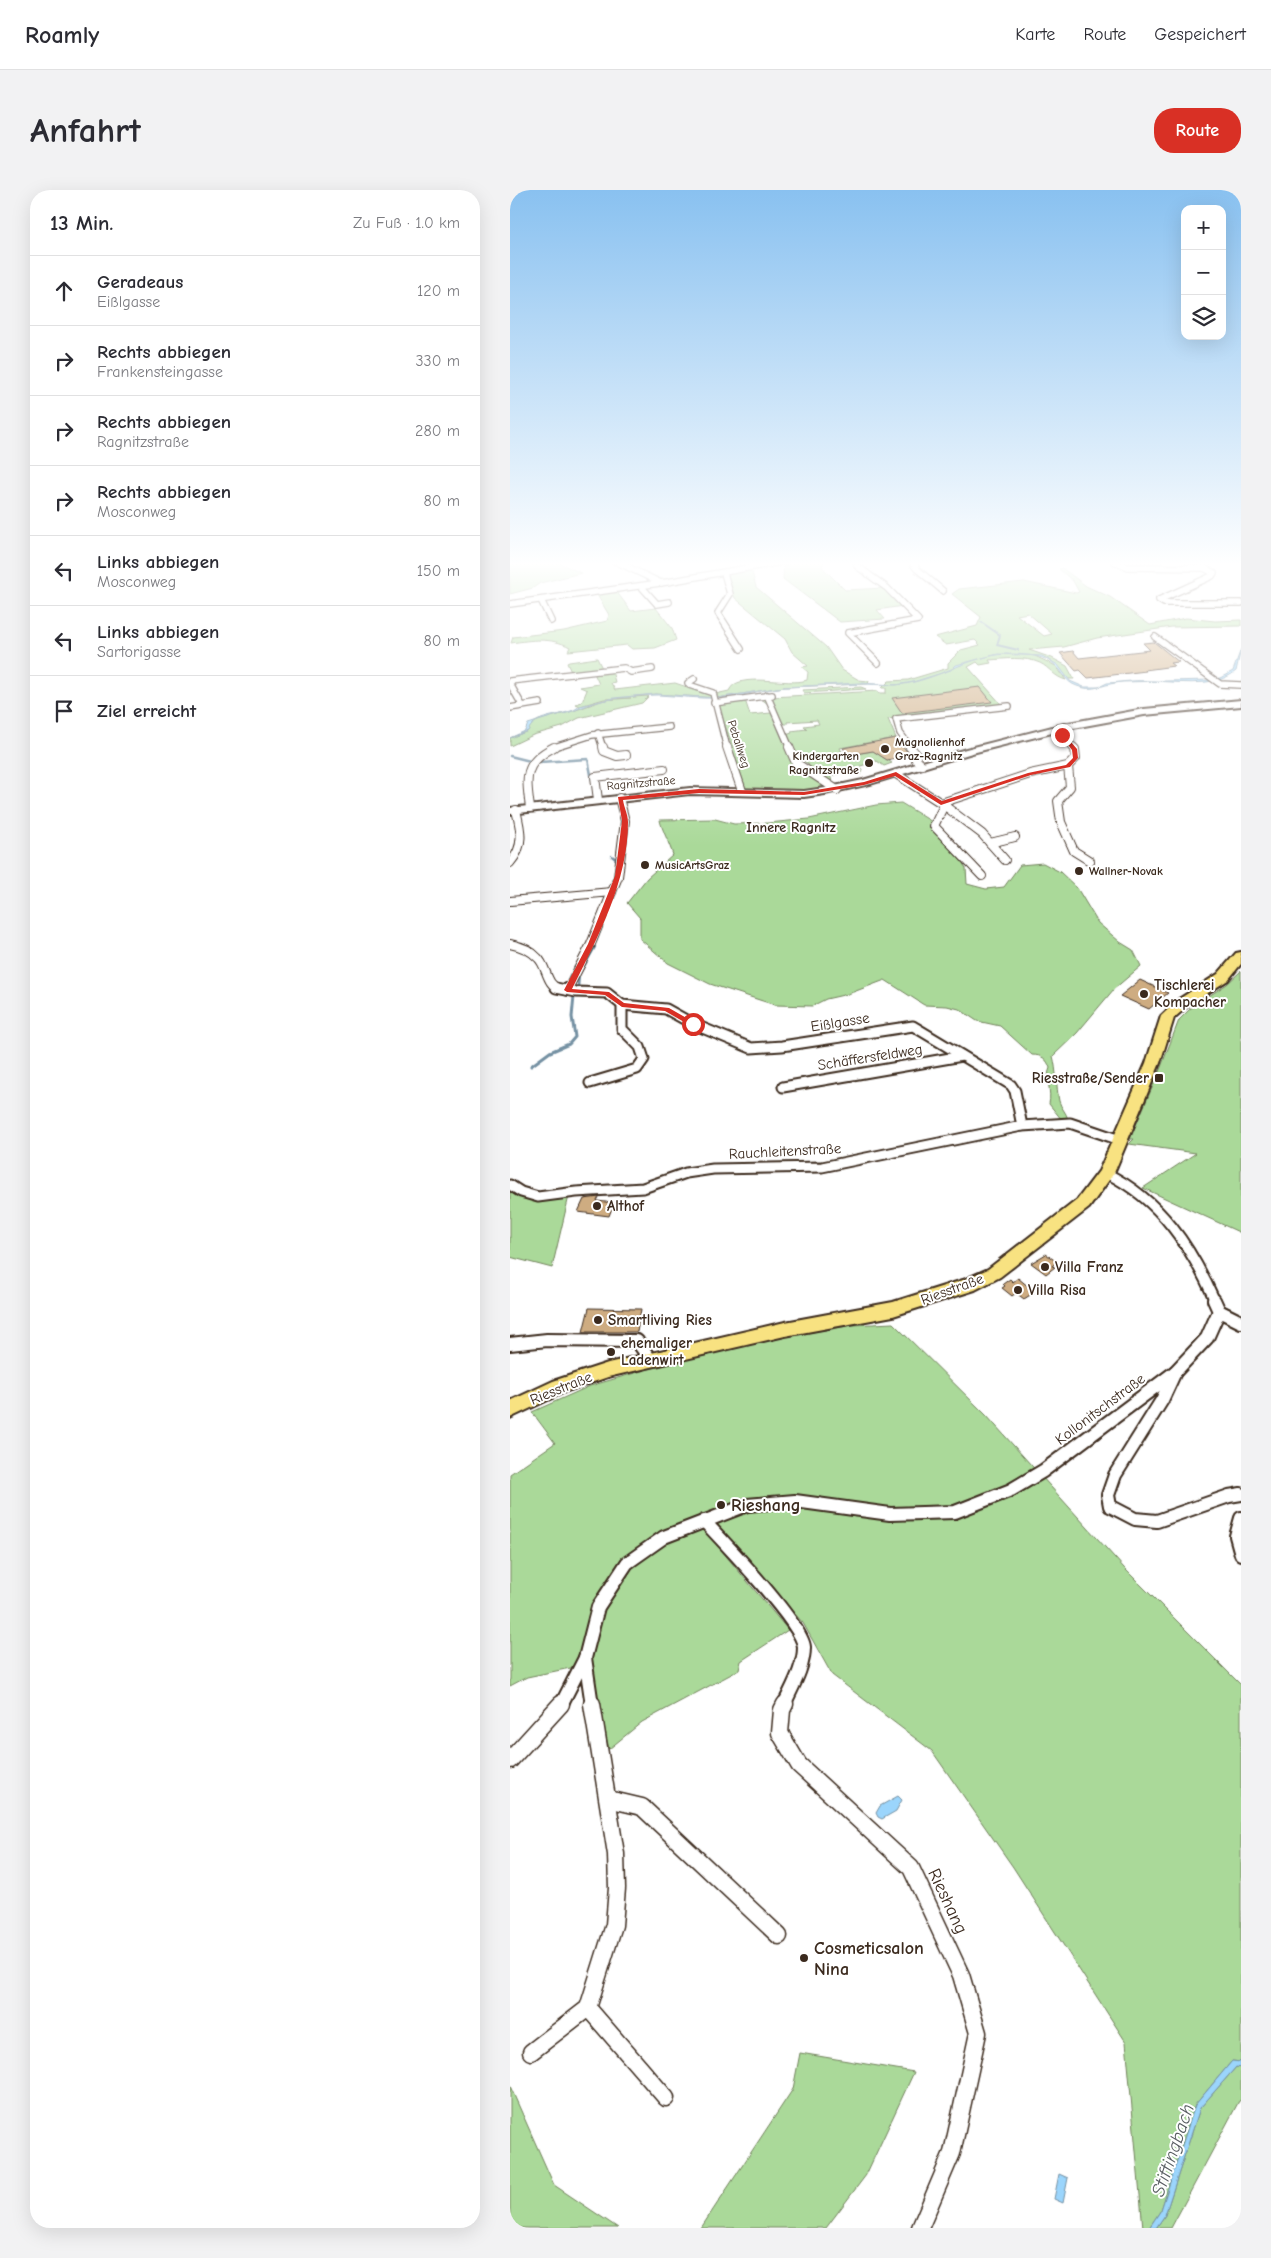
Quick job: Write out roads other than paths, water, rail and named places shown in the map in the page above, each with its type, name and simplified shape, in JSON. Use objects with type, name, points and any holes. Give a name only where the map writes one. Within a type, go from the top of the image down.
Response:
[{"type":"main road","name":"Ragnitzstraße","points":[[513,810],[690,791],[804,794],[837,790],[896,774],[966,751],[1055,729],[1153,711],[1241,703]]},
{"type":"main road","name":"Riesstraße","points":[[510,1410],[560,1386],[608,1370],[785,1329],[893,1308],[969,1285],[994,1273],[1083,1204],[1096,1189],[1106,1173],[1153,1062],[1168,1016],[1184,1002],[1223,977],[1241,956]]},
{"type":"street","points":[[871,656],[878,663]]},
{"type":"street","points":[[1182,656],[1218,682],[1225,685],[1241,685]]},
{"type":"street","points":[[522,706],[510,682],[624,668],[631,672],[652,669]]},
{"type":"street","points":[[694,679],[688,683],[713,693],[715,699],[770,695],[796,763],[837,790]]},
{"type":"street","name":"Peballweg","points":[[715,699],[742,791]]},
{"type":"street","points":[[510,708],[540,702]]},
{"type":"street","points":[[922,765],[916,760],[917,756],[900,733],[896,719],[1009,706]]},
{"type":"street","points":[[530,808],[526,775],[534,760],[560,744],[598,733],[669,727]]},
{"type":"street","points":[[982,876],[934,826],[942,804],[1030,774],[1068,766],[1076,758],[1075,749],[1055,729]]},
{"type":"street","points":[[598,733],[604,751],[616,756],[626,755]]},
{"type":"street","points":[[1068,766],[1070,787],[1058,801],[1061,822],[1074,851],[1090,861]]},
{"type":"street","name":"Ragnitzstraße","points":[[598,800],[595,777],[664,769]]},
{"type":"street","points":[[896,774],[968,823],[1005,860]]},
{"type":"street","points":[[510,944],[522,947],[539,958],[552,984],[556,988],[567,990],[591,944],[618,876],[625,828],[620,798]]},
{"type":"street","points":[[510,863],[516,857],[523,838],[513,810]]},
{"type":"street","points":[[990,843],[1015,837]]},
{"type":"street","points":[[510,901],[612,892]]},
{"type":"street","name":"Eißlgasse","points":[[567,990],[607,993],[622,1005],[666,1009],[693,1024],[751,1048],[782,1046],[908,1026],[919,1029],[1011,1085],[1015,1091],[1022,1126]]},
{"type":"street","points":[[590,1083],[637,1069],[644,1059],[640,1047],[622,1029],[622,1005]]},
{"type":"street","name":"Schäffersfeldweg","points":[[783,1087],[962,1056]]},
{"type":"street","name":"Rauchleitenstraße","points":[[510,1185],[521,1192],[538,1197],[576,1192],[643,1188],[686,1173],[713,1169],[788,1169],[852,1162],[1022,1126],[1070,1123],[1120,1140]]},
{"type":"street","points":[[1106,1173],[1119,1179],[1171,1221],[1199,1266],[1218,1311],[1241,1322]]},
{"type":"street","name":"Kollonitschstraße","points":[[704,1521],[747,1505],[795,1501],[890,1514],[955,1512],[1011,1490],[1043,1471],[1175,1372],[1207,1338],[1218,1311]]},
{"type":"street","points":[[510,1344],[547,1340],[637,1341],[650,1359]]},
{"type":"street","name":"Kollonitschstraße","points":[[1175,1372],[1162,1400],[1115,1475],[1108,1495],[1110,1506],[1134,1519],[1156,1520],[1241,1494]]},
{"type":"street","points":[[1241,1518],[1236,1528],[1236,1538],[1241,1554]]},
{"type":"street","points":[[510,1760],[556,1712],[567,1696],[585,1658],[598,1607],[627,1563],[664,1537],[704,1521]]},
{"type":"street","name":"Rieshang","points":[[704,1521],[751,1572],[799,1631],[804,1645],[803,1662],[782,1710],[780,1733],[799,1765],[911,1868],[963,1984],[978,2033],[952,2153],[920,2228]]},
{"type":"street","points":[[531,2052],[588,2008],[614,1925],[617,1888],[616,1854],[585,1658]]},
{"type":"street","points":[[608,1799],[642,1806],[779,1936]]},
{"type":"street","points":[[588,2008],[666,2098]]},
{"type":"water","points":[[1032,656],[1042,656],[1058,665],[1070,681],[1084,687],[1099,687],[1086,688],[1073,684],[1067,680],[1052,662]]},
{"type":"water","points":[[1239,656],[1236,671],[1230,675],[1221,679],[1192,683],[1157,681],[1210,680],[1220,678],[1233,671]]},
{"type":"water","points":[[971,661],[952,669],[956,665]]},
{"type":"water","points":[[1120,682],[1110,684],[1099,687],[1107,683]]},
{"type":"water","points":[[860,683],[893,685],[861,684],[782,687]]},
{"type":"water","points":[[762,691],[744,695],[717,698]]},
{"type":"water","points":[[655,694],[717,698],[704,698],[652,695],[604,700],[614,698]]},
{"type":"water","points":[[597,702],[567,713],[559,714],[574,710],[580,706]]},
{"type":"water","points":[[537,721],[528,731],[510,738],[525,731],[528,724]]},
{"type":"water","points":[[898,1796],[902,1800],[896,1811],[882,1819],[878,1817],[876,1813],[880,1806]]},
{"type":"water","name":"Stiftingbach","points":[[1232,2061],[1241,2062],[1241,2068],[1236,2067],[1200,2108],[1165,2215],[1156,2228],[1149,2228],[1161,2210],[1195,2105]]},
{"type":"water","points":[[1059,2174],[1068,2178],[1063,2203],[1054,2199]]},
{"type":"waterway","points":[[510,756],[530,761]]},
{"type":"waterway","points":[[540,762],[588,759],[592,780]]},
{"type":"waterway","points":[[612,856],[618,861]]},
{"type":"waterway","points":[[596,941],[606,916]]},
{"type":"waterway","points":[[578,987],[579,975],[595,947]]},
{"type":"waterway","points":[[531,1066],[550,1052],[569,1044],[575,1037],[572,1017],[574,996]]},
{"type":"place","name":"Magnolienhof Graz-Ragnitz","points":[[885,749]]},
{"type":"place","name":"Kindergarten Ragnitzstraße","points":[[869,763]]},
{"type":"place","name":"MusicArtsGraz","points":[[645,865]]},
{"type":"place","name":"Wallner-Novak","points":[[1079,871]]},
{"type":"place","name":"Tischlerei Kompacher","points":[[1144,994]]},
{"type":"place","name":"Riesstraße/Sender","points":[[1159,1078]]},
{"type":"place","name":"Althof","points":[[597,1206]]},
{"type":"place","name":"Villa Franz","points":[[1045,1267]]},
{"type":"place","name":"Villa Risa","points":[[1018,1290]]},
{"type":"place","name":"Smartliving Ries","points":[[598,1320]]},
{"type":"place","name":"ehemaliger Ladenwirt","points":[[611,1352]]},
{"type":"place","name":"Rieshang","points":[[721,1505]]},
{"type":"place","name":"Cosmeticsalon Nina","points":[[804,1958]]},
{"type":"district","name":"Innere Ragnitz","points":[[791,827]]}]
